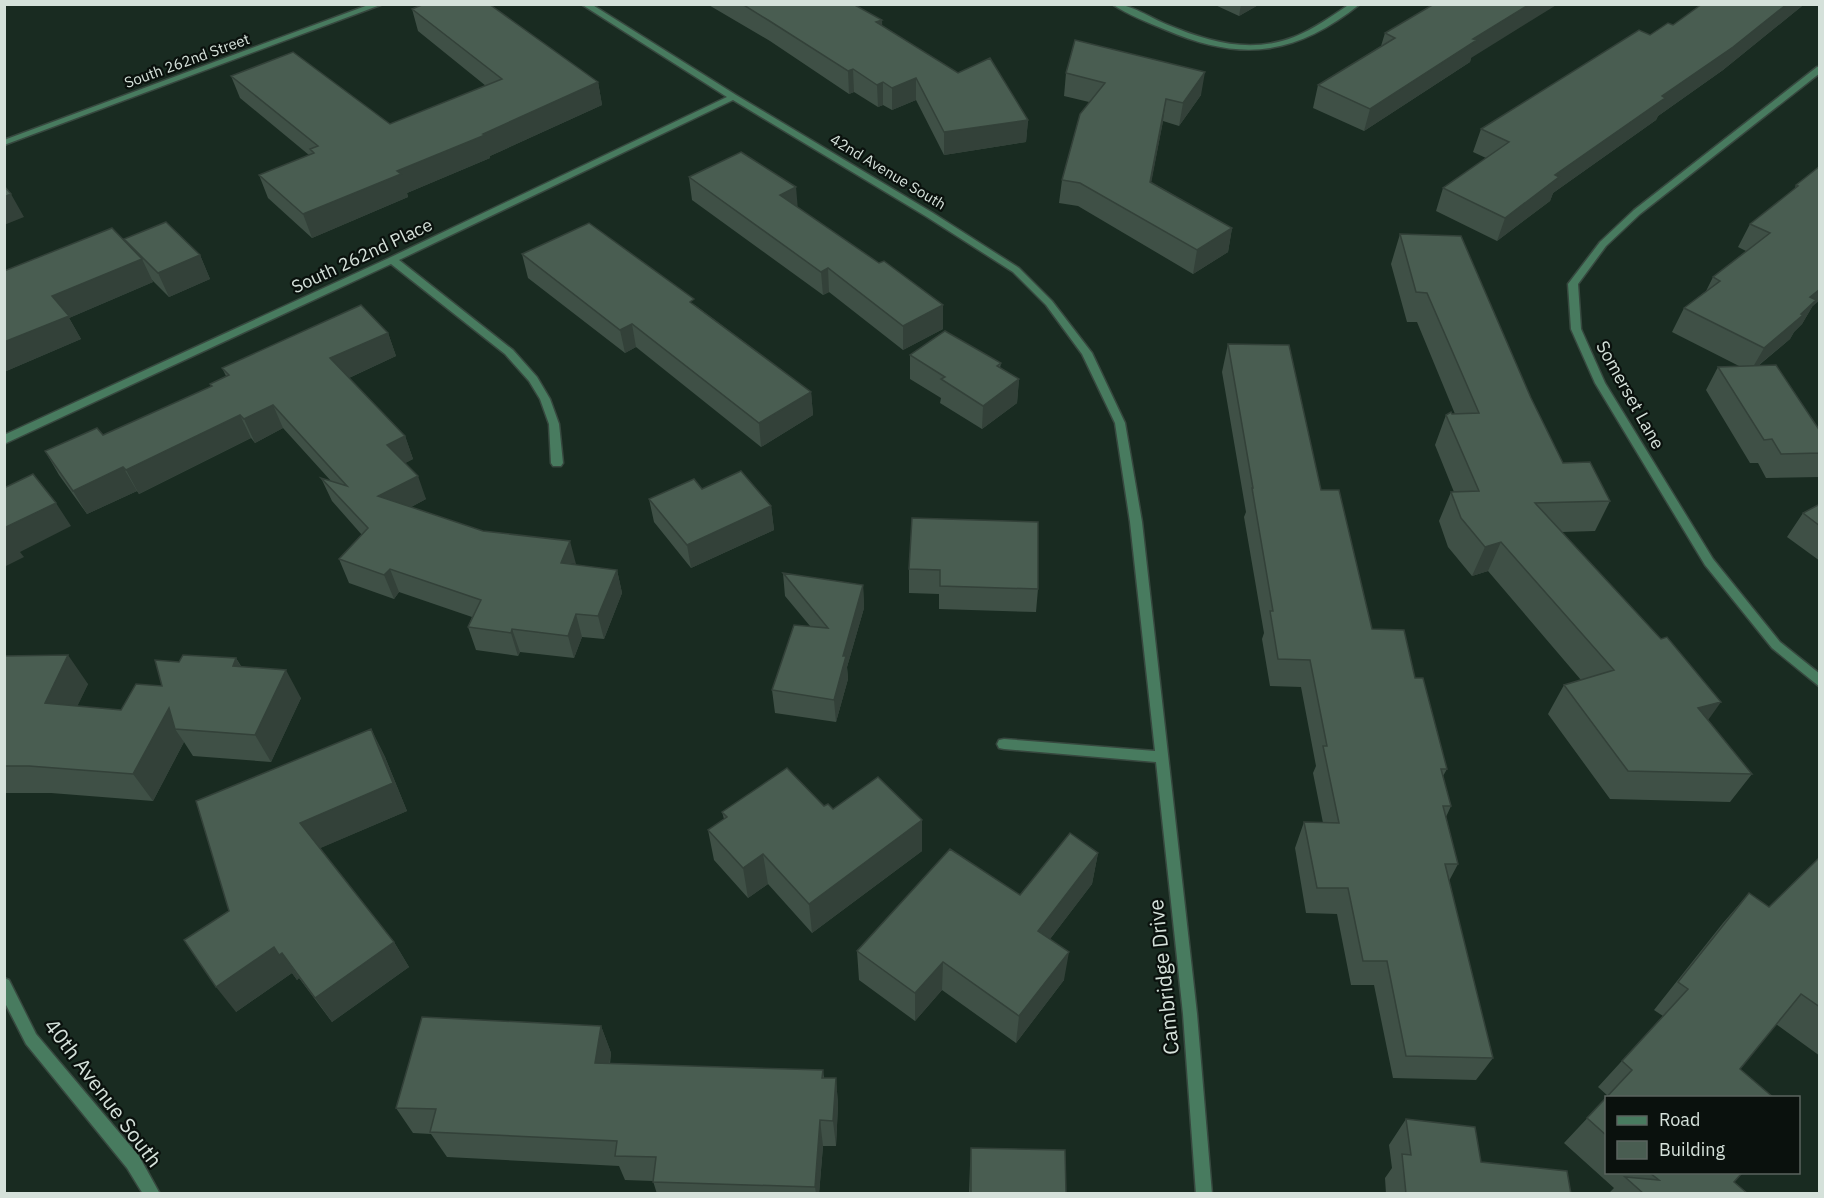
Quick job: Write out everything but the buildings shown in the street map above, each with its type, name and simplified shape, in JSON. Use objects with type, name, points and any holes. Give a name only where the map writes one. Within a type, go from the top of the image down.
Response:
[{"type":"street","name":"South 262nd Street","points":[[4,143],[380,4]]},
{"type":"street","name":"42nd Avenue South","points":[[585,4],[1016,270],[1049,303],[1087,353],[1120,423]]},
{"type":"street","points":[[1116,4],[1176,32],[1215,45],[1259,49],[1277,46],[1316,29],[1356,4]]},
{"type":"street","name":"Somerset Lane","points":[[1820,69],[1636,212],[1603,244],[1573,285],[1576,330],[1600,383],[1703,552],[1776,645],[1820,682]]},
{"type":"street","name":"South 262nd Place","points":[[4,440],[392,260],[733,97]]},
{"type":"street","points":[[392,260],[509,352],[533,379],[545,399],[554,424],[557,463]]},
{"type":"street","name":"Cambridge Drive","points":[[1120,423],[1136,522],[1162,757],[1190,1014],[1204,1194]]},
{"type":"street","points":[[1004,744],[1162,757]]},
{"type":"street","name":"40th Avenue South","points":[[4,985],[32,1039],[133,1162],[152,1194]]}]
